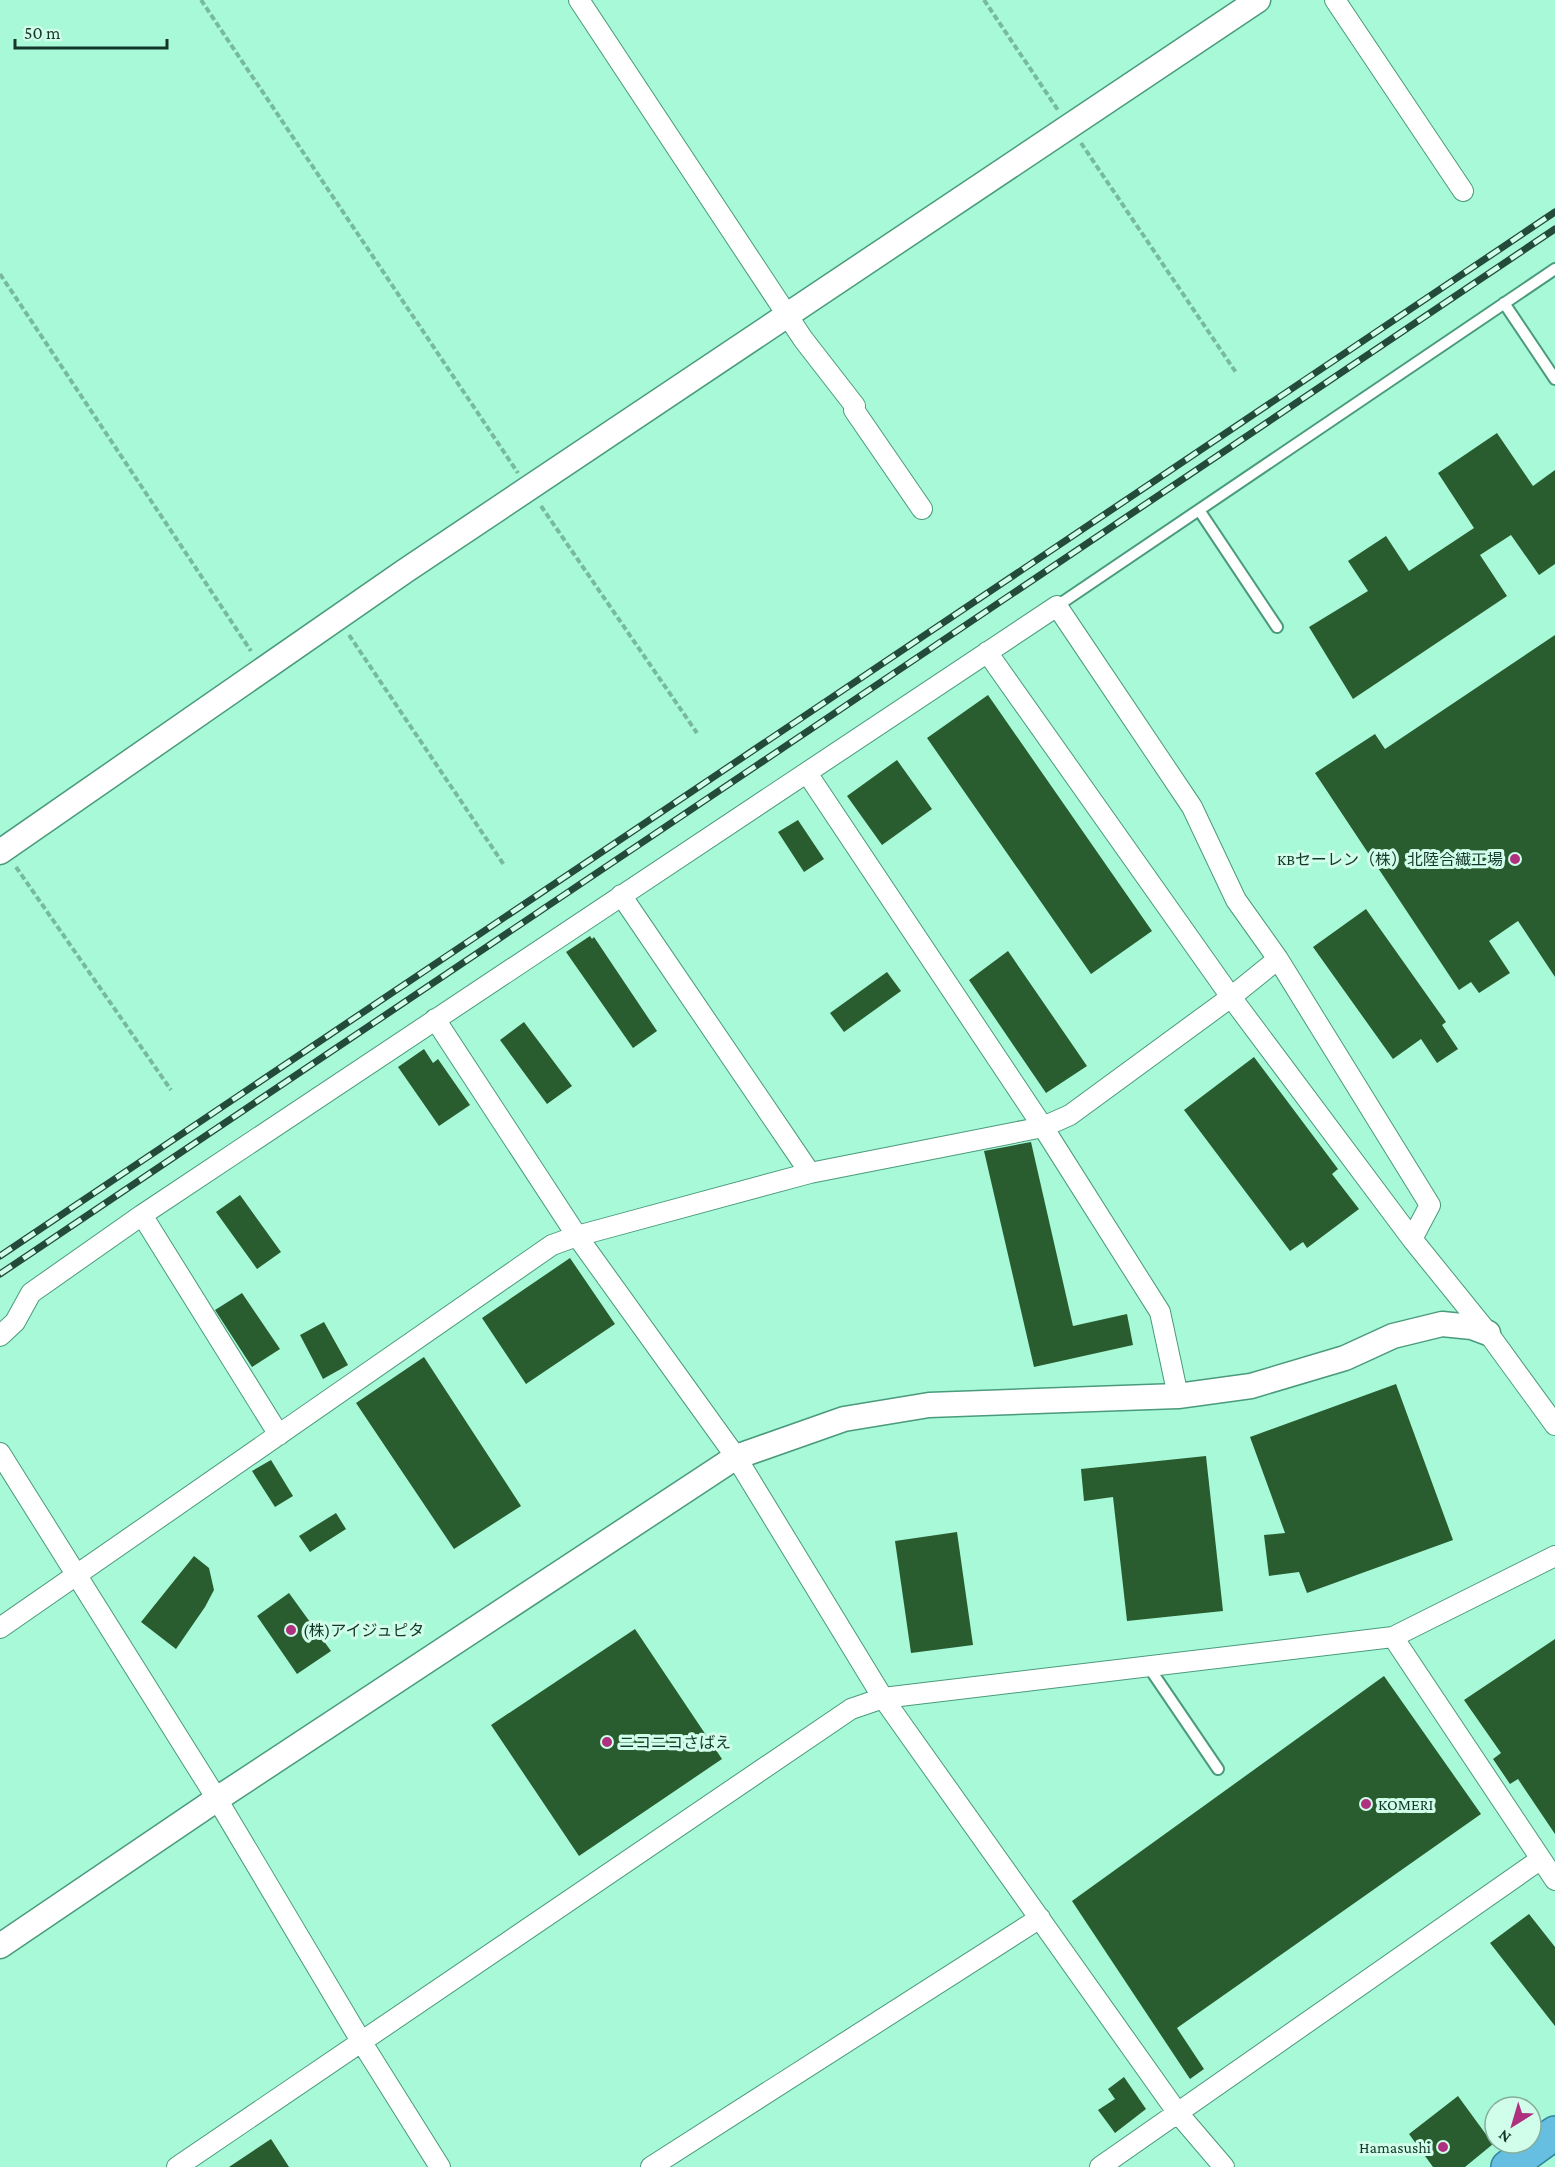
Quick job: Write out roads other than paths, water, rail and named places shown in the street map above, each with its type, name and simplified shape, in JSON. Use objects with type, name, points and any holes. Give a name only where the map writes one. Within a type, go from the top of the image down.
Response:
[{"type":"highway","points":[[1508,2167],[1555,2133]]},
{"type":"street","points":[[579,0],[803,339],[855,406],[854,410],[922,509]]},
{"type":"street","points":[[2,851],[528,488],[1258,0]]},
{"type":"street","points":[[1335,0],[1463,191]]},
{"type":"street","points":[[0,1336],[15,1322],[31,1293],[142,1215],[1057,606],[1192,807],[1236,900],[1278,959],[1430,1205],[1412,1239]]},
{"type":"street","points":[[987,652],[1231,998],[1412,1239],[1488,1333],[1555,1425]]},
{"type":"street","points":[[807,773],[1043,1127],[1160,1312],[1178,1396]]},
{"type":"street","points":[[621,895],[810,1173]]},
{"type":"street","points":[[0,1629],[552,1245],[577,1236],[810,1173],[1043,1127],[1070,1114],[1231,998],[1278,959]]},
{"type":"street","points":[[435,1019],[577,1236],[736,1457],[883,1698],[1178,2112],[1224,2167]]},
{"type":"street","points":[[142,1215],[279,1435]]},
{"type":"street","points":[[0,1946],[217,1799],[736,1457],[844,1419],[929,1405],[1178,1396],[1251,1386],[1346,1358],[1393,1336],[1442,1324],[1472,1327],[1488,1333]]},
{"type":"street","points":[[0,1453],[217,1799],[361,2041],[440,2167]]},
{"type":"street","points":[[177,2167],[851,1709],[883,1698],[1393,1637],[1555,1556]]},
{"type":"street","points":[[1393,1637],[1555,1880]]},
{"type":"street","points":[[1100,2167],[1541,1859]]},
{"type":"street","points":[[651,2167],[1040,1918]]},
{"type":"lane","points":[[1057,606],[1555,269]]},
{"type":"lane","points":[[1504,303],[1555,379]]},
{"type":"lane","points":[[1199,510],[1277,627]]},
{"type":"lane","points":[[1148,1666],[1218,1769]]},
{"type":"railway","points":[[0,1256],[1555,212]]},
{"type":"railway","points":[[0,1274],[1555,229]]},
{"type":"place","name":"KBセーレン（株）北陸合繊工場","points":[[1515,859]]},
{"type":"place","name":"(株)アイジュピタ","points":[[291,1630]]},
{"type":"place","name":"ニコニコさばえ","points":[[607,1742]]},
{"type":"place","name":"KOMERI","points":[[1366,1804]]},
{"type":"place","name":"Hamasushi","points":[[1443,2147]]}]
